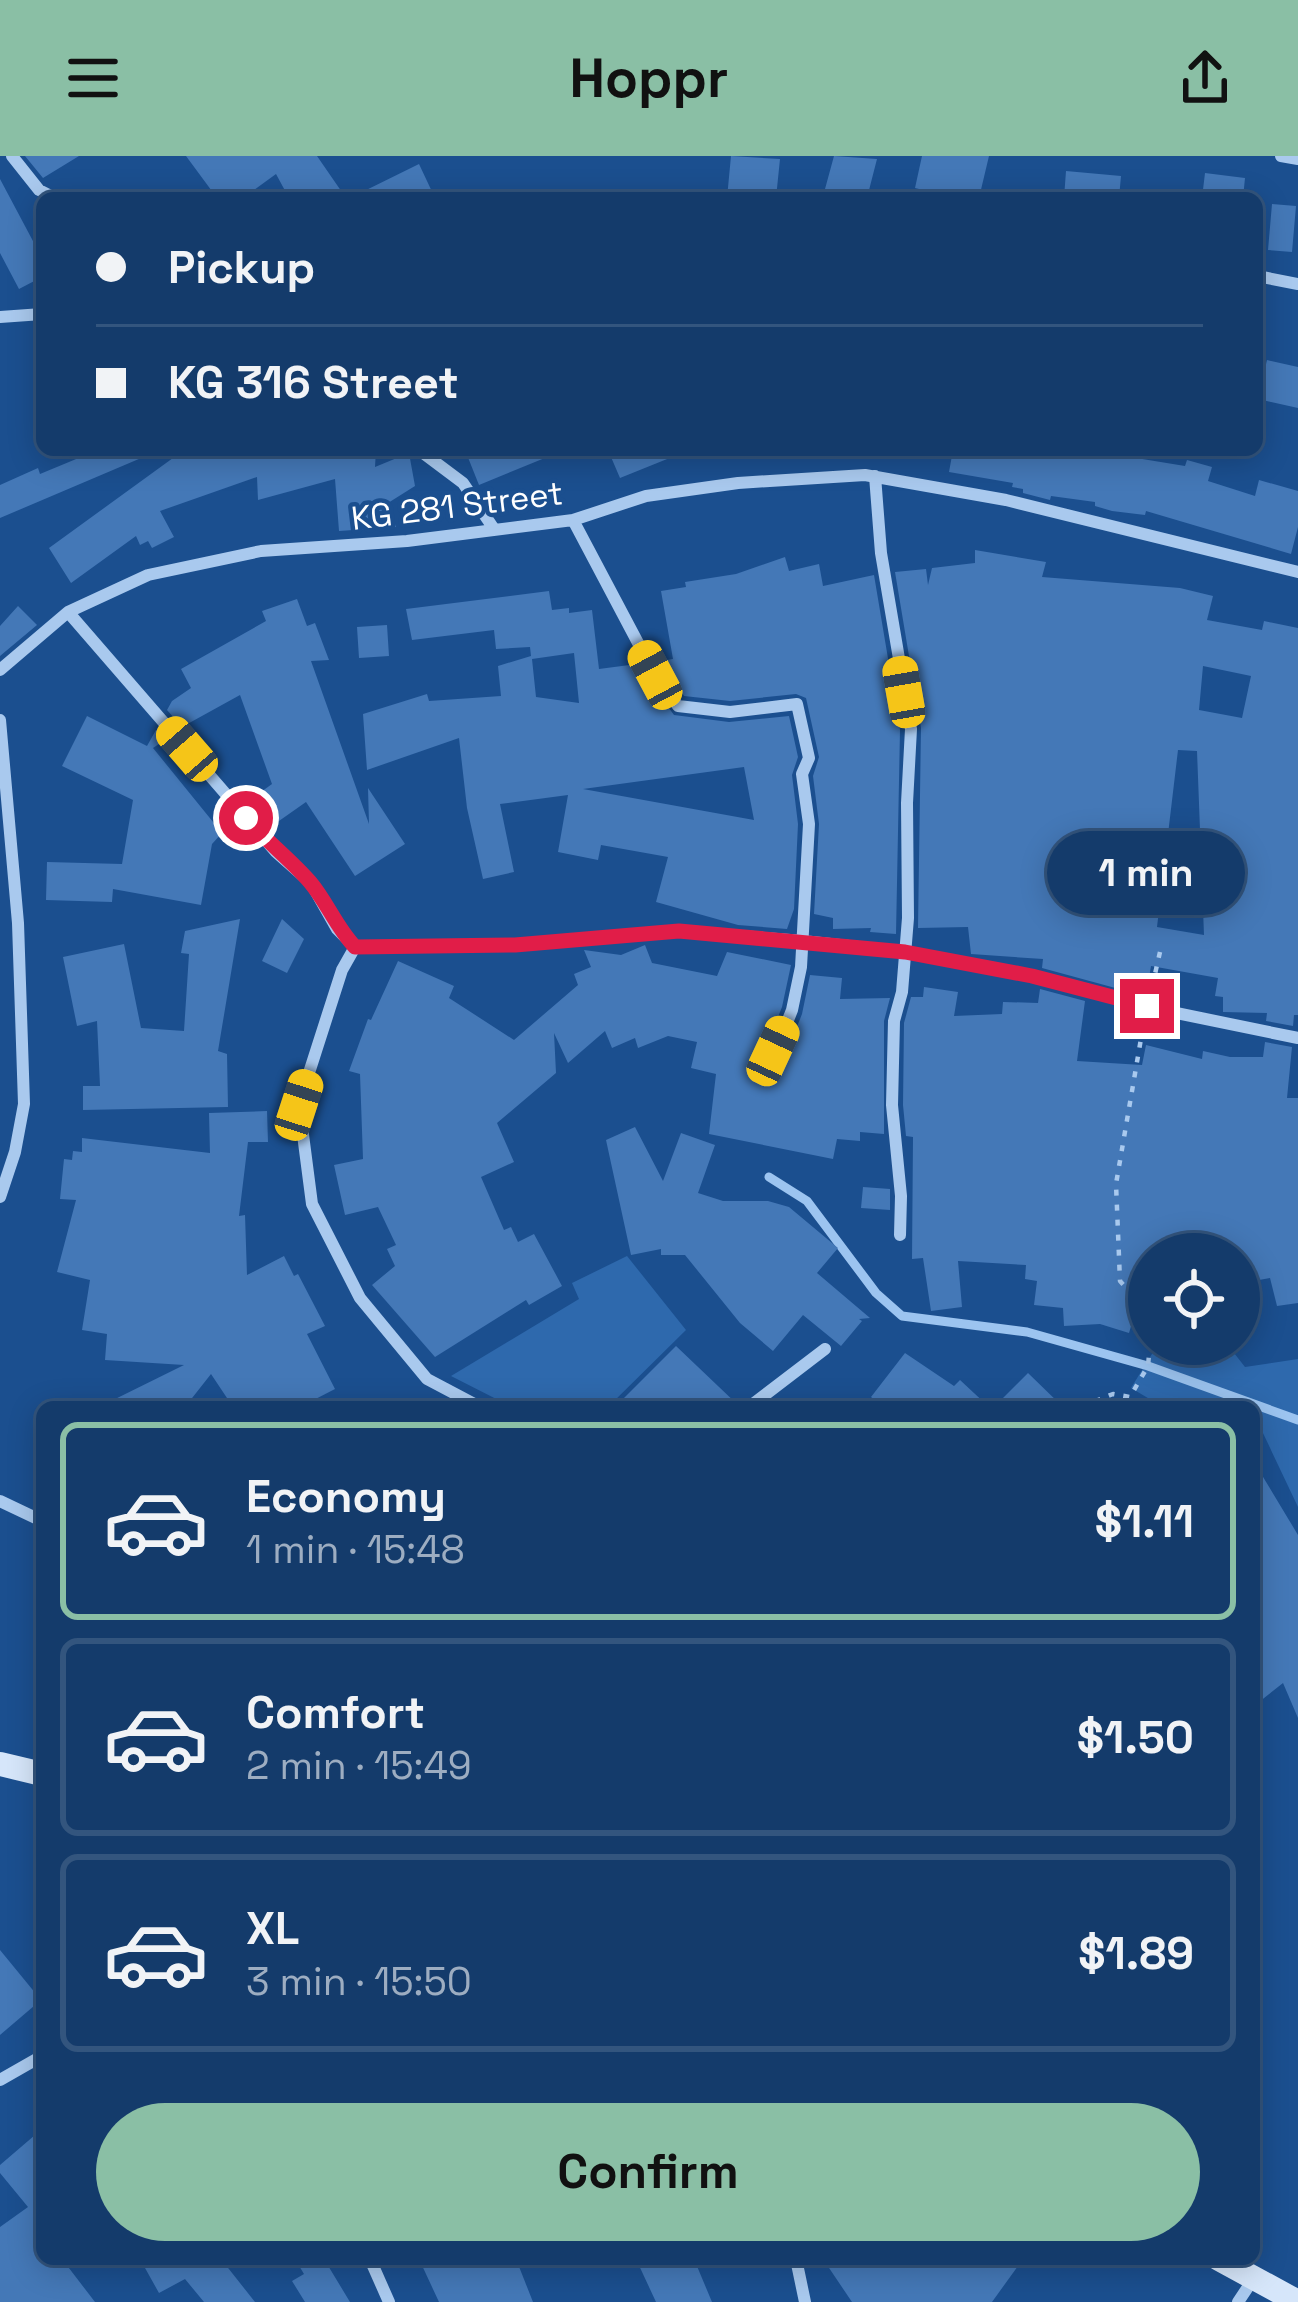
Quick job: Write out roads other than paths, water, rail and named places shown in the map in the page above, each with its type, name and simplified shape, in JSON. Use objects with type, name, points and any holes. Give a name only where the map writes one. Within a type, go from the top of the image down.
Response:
[{"type":"main road","points":[[0,1764],[36,1773]]},
{"type":"main road","points":[[1231,2265],[1298,2302]]},
{"type":"street","points":[[12,156],[43,192]]},
{"type":"street","points":[[1281,156],[1298,159]]},
{"type":"street","points":[[1263,277],[1298,284]]},
{"type":"street","points":[[0,317],[36,314]]},
{"type":"street","points":[[427,456],[463,483],[494,529]]},
{"type":"street","points":[[875,476],[881,553],[911,729],[905,952],[893,1042],[900,1234]]},
{"type":"street","name":"KG 281 Street","points":[[0,670],[68,612],[148,575],[262,551],[407,541],[573,520],[646,496],[738,483],[875,476],[1006,500],[1298,572]]},
{"type":"street","points":[[573,520],[655,675],[677,706],[730,712],[797,704],[808,758],[802,774],[809,824],[802,941],[792,1010],[769,1069]]},
{"type":"street","points":[[68,612],[276,852],[311,883],[337,928],[355,947],[515,945],[679,931],[802,941],[905,952],[1032,976],[1298,1038]]},
{"type":"street","points":[[0,719],[18,923],[25,1104],[0,1197]]},
{"type":"street","points":[[355,947],[342,970],[299,1105],[312,1204],[360,1298],[427,1379],[469,1401]]},
{"type":"street","points":[[757,1401],[825,1349]]},
{"type":"street","points":[[0,1501],[36,1517]]},
{"type":"street","points":[[0,2080],[36,2059]]},
{"type":"street","points":[[373,2265],[389,2302]]},
{"type":"street","points":[[797,2265],[805,2302]]},
{"type":"street","points":[[1238,2302],[1254,2278]]},
{"type":"waterway","points":[[769,1177],[807,1201],[876,1293],[902,1316],[1027,1332],[1148,1366],[1245,1401]]},
{"type":"waterway","points":[[1260,1406],[1298,1420]]}]
